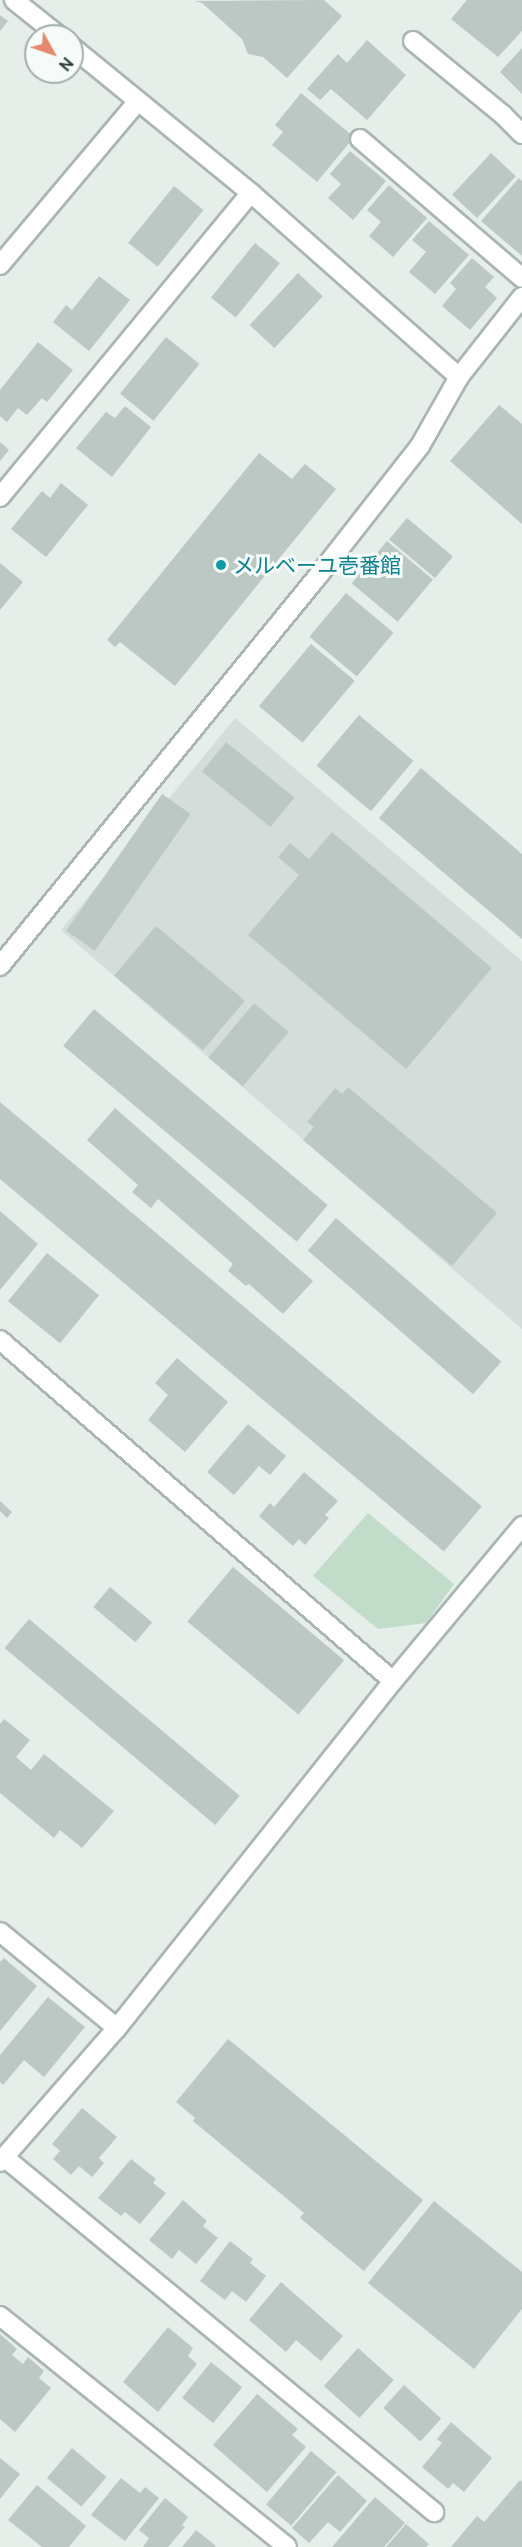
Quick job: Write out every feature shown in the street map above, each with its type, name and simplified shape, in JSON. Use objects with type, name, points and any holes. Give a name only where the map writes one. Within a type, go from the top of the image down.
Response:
[{"type":"street","points":[[14,0],[43,24]]},
{"type":"street","points":[[413,41],[503,115],[522,134]]},
{"type":"street","points":[[84,57],[251,193],[459,377]]},
{"type":"street","points":[[0,265],[138,101]]},
{"type":"street","points":[[360,139],[522,278]]},
{"type":"street","points":[[0,497],[251,193]]},
{"type":"street","points":[[0,966],[310,586],[406,464],[420,446],[459,377],[522,297]]},
{"type":"street","points":[[0,1340],[393,1682]]},
{"type":"street","points":[[434,2512],[2,2160],[117,2028],[393,1682],[522,1527]]},
{"type":"street","points":[[0,1932],[117,2028]]},
{"type":"street","points":[[0,2316],[287,2547]]},
{"type":"shaded area","points":[[235,718],[522,961],[522,1329],[61,930]]},
{"type":"green space","points":[[368,1513],[454,1584],[426,1623],[378,1629],[313,1576]]},
{"type":"building","points":[[324,0],[342,16],[287,78],[263,57],[248,54],[242,39],[202,3],[194,1]]},
{"type":"building","points":[[467,0],[522,0],[522,31],[498,57],[451,19]]},
{"type":"building","points":[[0,15],[8,21],[0,31]]},
{"type":"building","points":[[367,40],[406,75],[367,120],[331,89],[320,100],[307,89],[338,54],[347,63]]},
{"type":"building","points":[[522,48],[522,94],[500,72]]},
{"type":"building","points":[[301,93],[354,137],[317,182],[272,145],[283,132],[275,125]]},
{"type":"building","points":[[350,151],[386,181],[353,220],[328,198],[341,184],[330,174]]},
{"type":"building","points":[[491,153],[516,176],[477,218],[452,195]]},
{"type":"building","points":[[519,178],[522,181],[522,256],[481,221]]},
{"type":"building","points":[[389,185],[427,218],[393,257],[369,236],[381,222],[367,210]]},
{"type":"building","points":[[174,186],[204,210],[158,267],[128,243]]},
{"type":"building","points":[[429,221],[469,255],[435,294],[409,272],[426,252],[412,240]]},
{"type":"building","points":[[255,243],[280,263],[236,318],[211,297]]},
{"type":"building","points":[[472,258],[494,277],[485,287],[497,298],[470,330],[442,306],[456,289],[450,283]]},
{"type":"building","points":[[298,273],[323,296],[274,348],[250,325]]},
{"type":"building","points":[[99,276],[130,300],[89,351],[53,322],[66,305],[72,310]]},
{"type":"building","points":[[166,337],[199,364],[153,421],[120,394]]},
{"type":"building","points":[[38,342],[73,370],[47,402],[42,398],[27,415],[18,408],[7,422],[0,416],[0,390]]},
{"type":"building","points":[[499,405],[522,424],[522,524],[450,461]]},
{"type":"building","points":[[125,406],[151,427],[112,477],[76,448],[106,412],[115,418]]},
{"type":"building","points":[[0,442],[9,450],[0,461]]},
{"type":"building","name":"メルベーユ壱番館","points":[[259,453],[292,479],[305,464],[336,489],[175,686],[120,642],[115,647],[107,640]]},
{"type":"building","points":[[61,483],[88,505],[46,557],[11,529],[42,491],[50,498]]},
{"type":"building","points":[[407,518],[453,557],[435,578],[389,539]]},
{"type":"building","points":[[387,541],[433,580],[398,622],[352,583]]},
{"type":"building","points":[[0,563],[23,582],[0,610]]},
{"type":"building","points":[[346,593],[393,633],[357,677],[309,637]]},
{"type":"building","points":[[311,644],[355,681],[303,743],[259,706]]},
{"type":"building","points":[[359,715],[413,761],[371,811],[317,766]]},
{"type":"building","points":[[226,742],[294,797],[270,827],[202,772]]},
{"type":"building","points":[[421,768],[522,854],[522,939],[379,818]]},
{"type":"building","points":[[162,794],[191,814],[95,951],[66,931]]},
{"type":"building","points":[[332,832],[492,968],[406,1069],[248,935],[299,875],[278,857],[290,843],[309,859]]},
{"type":"building","points":[[156,926],[245,1001],[203,1050],[114,976]]},
{"type":"building","points":[[254,1003],[288,1032],[243,1086],[208,1057]]},
{"type":"building","points":[[94,1009],[328,1205],[297,1242],[63,1046]]},
{"type":"building","points":[[348,1087],[497,1213],[452,1266],[303,1140],[314,1127],[307,1122],[335,1088],[342,1094]]},
{"type":"building","points":[[0,1102],[482,1506],[444,1552],[0,1179]]},
{"type":"building","points":[[115,1108],[313,1281],[283,1314],[249,1284],[246,1286],[228,1271],[233,1264],[158,1199],[151,1208],[132,1192],[138,1185],[87,1140]]},
{"type":"building","points":[[0,1211],[38,1244],[0,1290]]},
{"type":"building","points":[[336,1218],[501,1362],[473,1394],[308,1250]]},
{"type":"building","points":[[47,1253],[99,1295],[60,1343],[8,1301]]},
{"type":"building","points":[[177,1358],[228,1402],[185,1452],[148,1420],[168,1395],[155,1383]]},
{"type":"building","points":[[248,1424],[286,1456],[270,1475],[259,1466],[234,1495],[207,1472]]},
{"type":"building","points":[[304,1472],[338,1501],[325,1515],[329,1518],[305,1545],[299,1539],[293,1546],[259,1516],[270,1503],[274,1507]]},
{"type":"building","points":[[0,1501],[12,1512],[7,1518],[0,1511]]},
{"type":"building","points":[[233,1567],[344,1660],[298,1715],[187,1621]]},
{"type":"building","points":[[110,1587],[152,1622],[135,1642],[93,1607]]},
{"type":"building","points":[[29,1619],[240,1796],[215,1825],[5,1648]]},
{"type":"building","points":[[4,1719],[30,1740],[16,1757],[31,1770],[44,1754],[114,1811],[82,1848],[60,1830],[54,1838],[0,1793],[0,1724]]},
{"type":"building","points":[[4,1958],[37,1986],[0,2031],[0,1962]]},
{"type":"building","points":[[48,1997],[85,2027],[44,2077],[24,2060],[3,2085],[0,2082],[0,2055]]},
{"type":"building","points":[[228,2039],[423,2200],[364,2271],[300,2218],[304,2213],[193,2121],[195,2118],[176,2102]]},
{"type":"building","points":[[82,2108],[117,2137],[99,2158],[104,2163],[92,2177],[79,2166],[71,2175],[53,2159],[60,2151],[52,2144]]},
{"type":"building","points":[[131,2159],[156,2179],[153,2183],[166,2193],[140,2224],[125,2212],[121,2216],[98,2198]]},
{"type":"building","points":[[183,2200],[207,2221],[203,2226],[218,2238],[196,2264],[179,2250],[172,2259],[149,2240]]},
{"type":"building","points":[[434,2201],[522,2272],[522,2309],[474,2369],[368,2283]]},
{"type":"building","points":[[230,2241],[253,2259],[250,2263],[266,2276],[246,2302],[232,2291],[225,2300],[200,2281]]},
{"type":"building","points":[[281,2282],[343,2336],[321,2361],[296,2340],[286,2352],[249,2320]]},
{"type":"building","points":[[168,2327],[193,2348],[188,2356],[197,2364],[158,2412],[123,2382]]},
{"type":"building","points":[[0,2334],[17,2349],[12,2355],[23,2364],[28,2357],[44,2371],[39,2378],[51,2388],[15,2432],[0,2419]]},
{"type":"building","points":[[358,2348],[394,2380],[360,2418],[324,2386]]},
{"type":"building","points":[[211,2362],[242,2387],[213,2423],[182,2398]]},
{"type":"building","points":[[404,2385],[441,2418],[420,2441],[383,2408]]},
{"type":"building","points":[[257,2394],[298,2429],[292,2435],[306,2447],[267,2492],[213,2445]]},
{"type":"building","points":[[451,2422],[492,2458],[464,2492],[453,2483],[448,2489],[422,2467],[442,2443],[437,2439]]},
{"type":"building","points":[[72,2448],[106,2477],[81,2507],[47,2478]]},
{"type":"building","points":[[311,2451],[336,2472],[291,2526],[266,2505]]},
{"type":"building","points":[[0,2458],[20,2474],[0,2499]]},
{"type":"building","points":[[338,2475],[367,2501],[340,2532],[328,2522],[309,2543],[292,2528]]},
{"type":"building","points":[[121,2478],[140,2493],[145,2487],[159,2498],[125,2541],[91,2515]]},
{"type":"building","points":[[520,2480],[522,2482],[522,2547],[451,2547],[477,2516],[484,2522]]},
{"type":"building","points":[[37,2485],[86,2526],[69,2547],[42,2547],[8,2520]]},
{"type":"building","points":[[375,2497],[405,2523],[384,2547],[332,2547]]},
{"type":"building","points":[[165,2498],[188,2517],[182,2525],[185,2527],[168,2547],[143,2547],[149,2538],[139,2530]]},
{"type":"building","points":[[406,2524],[429,2544],[426,2547],[386,2547]]},
{"type":"building","points":[[196,2530],[216,2546],[182,2547]]},
{"type":"place","name":"メルベーユ壱番館","points":[[221,565]]}]
